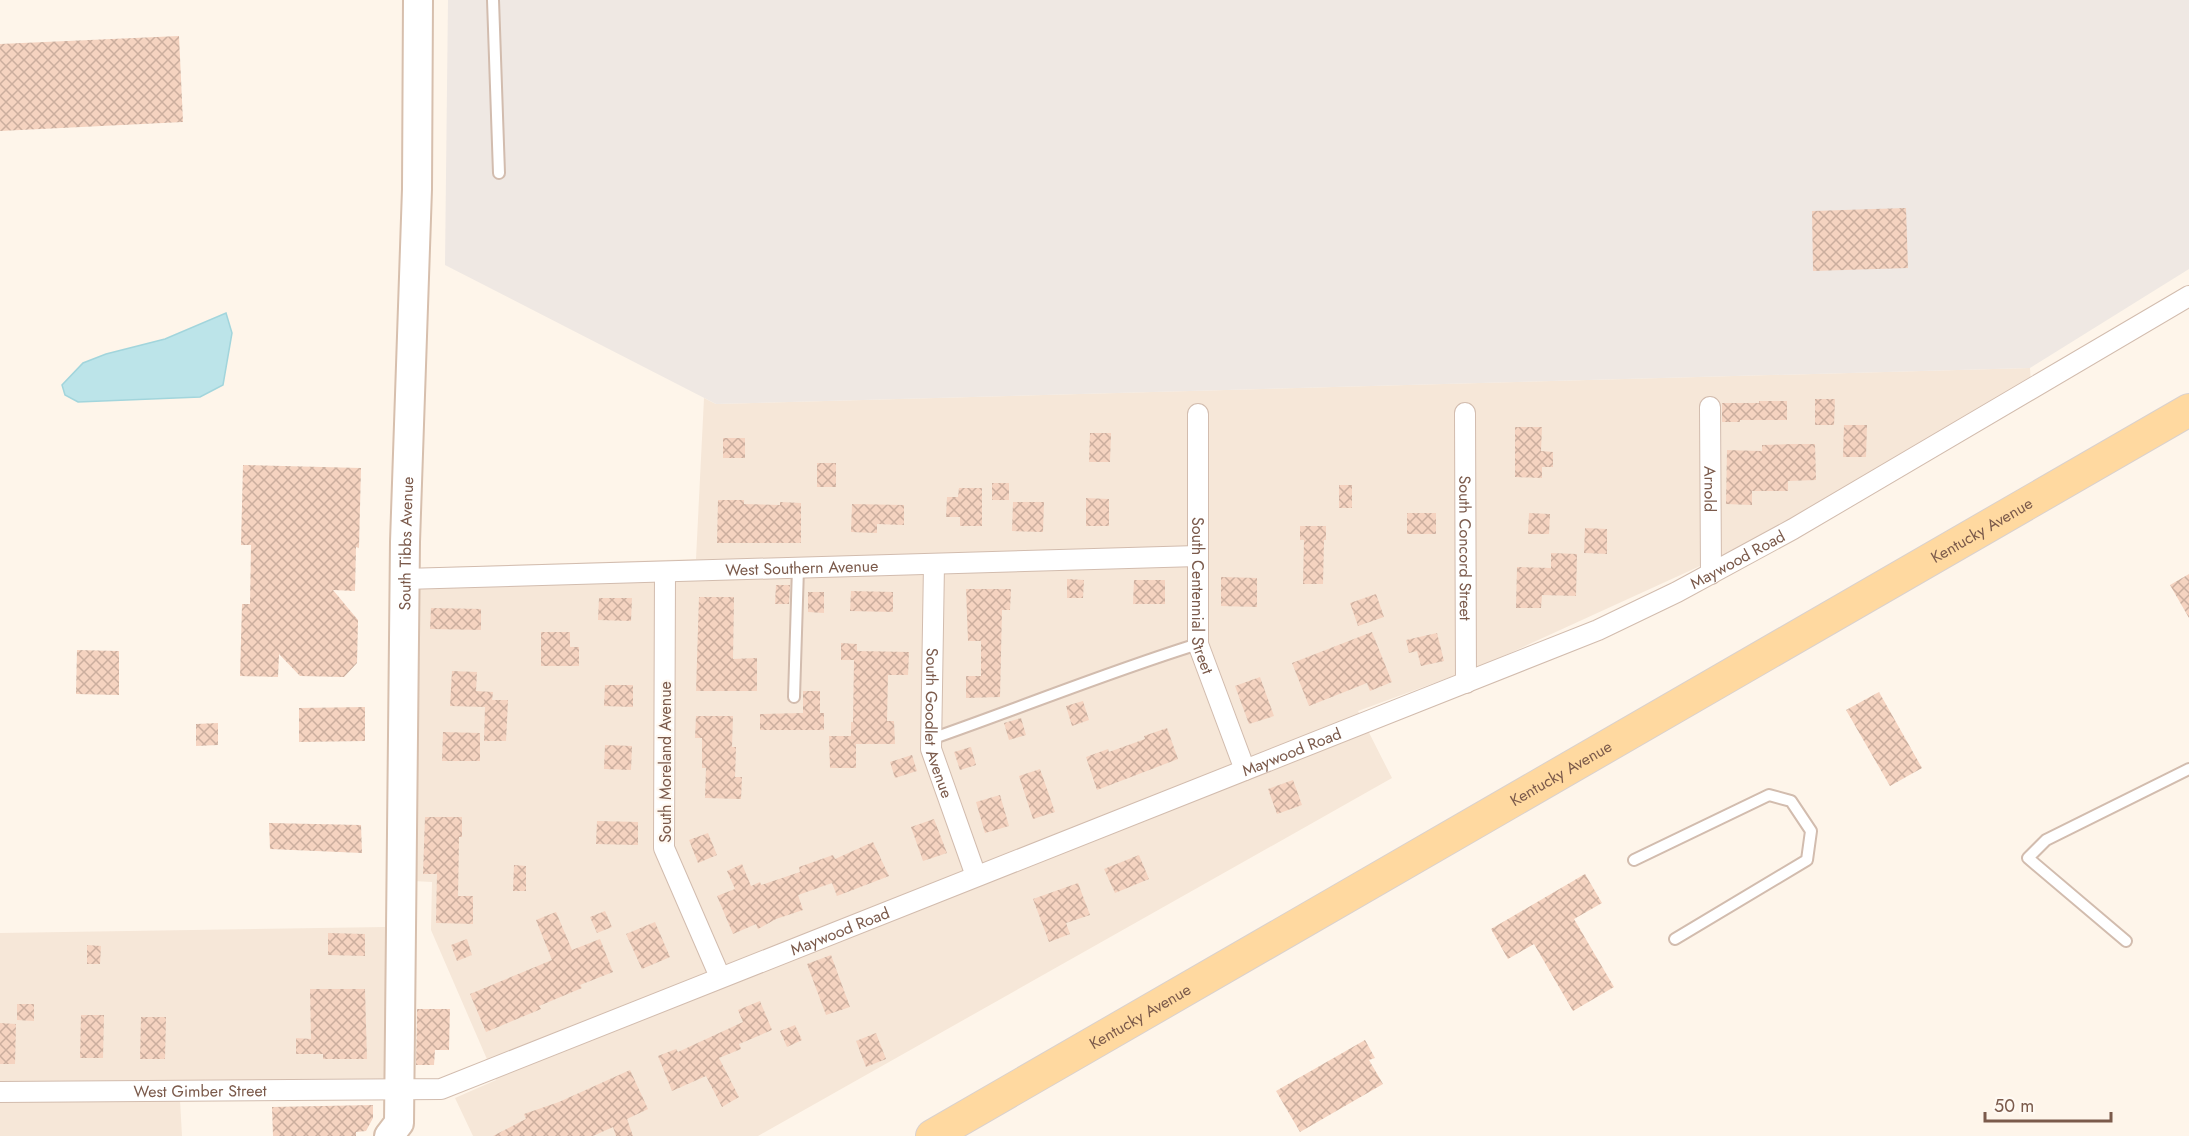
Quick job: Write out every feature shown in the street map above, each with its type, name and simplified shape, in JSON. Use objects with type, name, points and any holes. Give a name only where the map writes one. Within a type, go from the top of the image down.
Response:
[{"type":"main road","name":"South Tibbs Avenue","points":[[399,1088],[404,579],[417,189],[418,0]]},
{"type":"main road","name":"Kentucky Avenue","points":[[932,1136],[2189,410]]},
{"type":"main road","points":[[390,1136],[399,1123],[399,1088]]},
{"type":"street","name":"Maywood Road","points":[[399,1088],[441,1089],[1598,630],[1677,592],[1803,523],[2189,296]]},
{"type":"street","name":"Arnold","points":[[1710,406],[1711,574]]},
{"type":"street","name":"South Concord Street","points":[[1465,413],[1466,682]]},
{"type":"street","name":"South Centennial Street","points":[[1198,414],[1198,644],[1245,770]]},
{"type":"street","name":"West Southern Avenue","points":[[404,579],[1198,556]]},
{"type":"street","name":"South Goodlet Avenue","points":[[934,564],[931,749],[976,876]]},
{"type":"street","name":"South Moreland Avenue","points":[[665,572],[664,848],[720,977]]},
{"type":"street","name":"West Gimber Street","points":[[0,1092],[399,1088]]},
{"type":"lane","points":[[493,0],[499,173]]},
{"type":"lane","points":[[794,697],[798,568]]},
{"type":"lane","points":[[931,740],[1145,660],[1198,644]]},
{"type":"lane","points":[[2126,940],[2028,858],[2046,840],[2189,768]]},
{"type":"lane","points":[[1634,860],[1769,795],[1791,801],[1811,831],[1807,860],[1676,939]]},
{"type":"shaded area","points":[[448,0],[2189,0],[2189,269],[2030,368],[716,404],[445,265]]},
{"type":"shaded area","points":[[2030,368],[2031,384],[1733,551],[1486,664],[1358,711],[1392,778],[758,1136],[473,1136],[455,1098],[496,1080],[431,930],[432,882],[413,881],[417,568],[696,559],[704,398],[716,404]]},
{"type":"shaded area","points":[[385,927],[388,1094],[180,1100],[182,1136],[0,1136],[0,933]]},
{"type":"water","points":[[226,313],[232,333],[223,385],[200,397],[78,402],[65,395],[62,385],[83,363],[106,354],[165,339]]},
{"type":"building","points":[[179,36],[183,122],[0,131],[0,44]]},
{"type":"building","points":[[1906,208],[1908,268],[1813,271],[1812,211]]},
{"type":"building","points":[[1815,399],[1835,399],[1834,425],[1815,425]]},
{"type":"building","points":[[1759,401],[1787,401],[1787,420],[1722,422],[1722,403],[1759,403]]},
{"type":"building","points":[[1844,425],[1867,425],[1866,457],[1843,457]]},
{"type":"building","points":[[1515,427],[1542,427],[1541,451],[1553,452],[1553,467],[1542,467],[1542,478],[1515,477]]},
{"type":"building","points":[[1090,433],[1111,433],[1110,462],[1089,462]]},
{"type":"building","points":[[723,438],[745,438],[745,458],[723,458]]},
{"type":"building","points":[[1815,444],[1816,480],[1788,481],[1788,491],[1752,491],[1752,505],[1726,504],[1727,450],[1762,451],[1762,445]]},
{"type":"building","points":[[817,463],[836,463],[836,487],[817,487]]},
{"type":"building","points":[[243,465],[361,468],[359,548],[356,547],[355,591],[333,590],[358,620],[357,663],[344,677],[300,676],[279,654],[278,677],[240,676],[242,604],[250,604],[251,545],[241,545]]},
{"type":"building","points":[[992,483],[1009,483],[1009,500],[992,500]]},
{"type":"building","points":[[1339,485],[1352,485],[1352,508],[1339,508]]},
{"type":"building","points":[[959,488],[982,488],[982,526],[960,526],[960,517],[946,517],[947,497],[958,497]]},
{"type":"building","points":[[1086,498],[1109,499],[1109,526],[1086,526]]},
{"type":"building","points":[[718,500],[744,500],[744,504],[801,503],[801,543],[717,543]]},
{"type":"building","points":[[1013,502],[1044,502],[1043,532],[1012,531]]},
{"type":"building","points":[[852,504],[904,505],[904,525],[877,524],[877,533],[851,532]]},
{"type":"building","points":[[1407,513],[1436,513],[1436,534],[1407,534]]},
{"type":"building","points":[[1529,513],[1550,514],[1549,534],[1528,534]]},
{"type":"building","points":[[1300,526],[1326,526],[1323,584],[1303,584],[1304,540],[1300,540]]},
{"type":"building","points":[[1585,528],[1607,529],[1607,554],[1584,553]]},
{"type":"building","points":[[1551,553],[1577,554],[1576,596],[1542,595],[1541,608],[1516,608],[1517,567],[1551,568]]},
{"type":"building","points":[[2189,574],[2189,618],[2170,585]]},
{"type":"building","points":[[1221,577],[1257,578],[1257,607],[1221,606]]},
{"type":"building","points":[[1067,579],[1084,580],[1083,598],[1067,598]]},
{"type":"building","points":[[1134,580],[1165,580],[1165,604],[1133,604]]},
{"type":"building","points":[[776,585],[790,585],[789,604],[775,604]]},
{"type":"building","points":[[966,589],[1011,589],[1010,610],[1002,610],[1000,697],[966,698],[966,676],[981,676],[981,641],[968,641]]},
{"type":"building","points":[[851,591],[893,592],[893,612],[850,611]]},
{"type":"building","points":[[808,592],[824,592],[824,613],[808,612]]},
{"type":"building","points":[[1376,594],[1384,617],[1358,626],[1350,603]]},
{"type":"building","points":[[699,597],[734,597],[733,659],[757,658],[757,691],[696,691]]},
{"type":"building","points":[[599,598],[632,598],[631,621],[598,620]]},
{"type":"building","points":[[431,608],[481,609],[481,630],[430,629]]},
{"type":"building","points":[[541,632],[570,632],[570,647],[579,647],[579,666],[541,666]]},
{"type":"building","points":[[1372,632],[1392,682],[1370,691],[1367,683],[1309,706],[1292,663]]},
{"type":"building","points":[[1437,633],[1444,661],[1421,666],[1417,651],[1409,653],[1406,640]]},
{"type":"building","points":[[841,643],[857,644],[857,651],[909,652],[908,675],[888,675],[887,721],[894,721],[895,744],[856,744],[856,768],[830,768],[829,736],[851,736],[851,722],[853,722],[854,660],[841,660]]},
{"type":"building","points":[[77,650],[119,651],[119,695],[76,694]]},
{"type":"building","points":[[452,671],[477,672],[476,691],[493,692],[492,700],[508,700],[506,741],[484,741],[485,707],[450,706]]},
{"type":"building","points":[[1260,677],[1274,716],[1249,724],[1235,686]]},
{"type":"building","points":[[605,685],[633,685],[633,707],[604,706]]},
{"type":"building","points":[[803,691],[820,691],[820,713],[824,713],[824,730],[760,730],[760,714],[803,713]]},
{"type":"building","points":[[1879,692],[1922,768],[1890,786],[1846,710]]},
{"type":"building","points":[[1083,701],[1089,720],[1072,726],[1066,706]]},
{"type":"building","points":[[365,707],[365,741],[299,742],[299,708]]},
{"type":"building","points":[[696,716],[733,716],[732,747],[736,747],[735,777],[742,777],[741,799],[705,798],[706,768],[702,768],[702,738],[695,738]]},
{"type":"building","points":[[1021,718],[1026,735],[1009,740],[1004,723]]},
{"type":"building","points":[[218,723],[218,745],[196,746],[196,724]]},
{"type":"building","points":[[1167,728],[1178,759],[1097,790],[1086,757],[1108,749],[1109,752]]},
{"type":"building","points":[[443,732],[480,733],[480,761],[442,761]]},
{"type":"building","points":[[605,745],[632,746],[631,770],[604,769]]},
{"type":"building","points":[[971,747],[976,765],[960,770],[954,752]]},
{"type":"building","points":[[912,755],[917,771],[895,778],[890,762]]},
{"type":"building","points":[[1040,769],[1055,812],[1033,819],[1019,776]]},
{"type":"building","points":[[1293,780],[1302,805],[1277,814],[1268,789]]},
{"type":"building","points":[[1000,795],[1009,826],[985,833],[976,802]]},
{"type":"building","points":[[425,817],[462,817],[462,837],[459,837],[458,896],[473,896],[473,924],[436,923],[437,874],[423,874]]},
{"type":"building","points":[[934,819],[947,853],[923,861],[911,827]]},
{"type":"building","points":[[597,821],[638,822],[638,845],[596,844]]},
{"type":"building","points":[[269,823],[361,825],[362,853],[270,849]]},
{"type":"building","points":[[708,833],[717,855],[698,863],[689,840]]},
{"type":"building","points":[[873,842],[889,876],[837,896],[832,883],[798,895],[803,910],[776,919],[758,929],[756,924],[733,934],[717,896],[735,889],[727,871],[742,864],[751,886],[760,882],[761,885],[800,872],[799,867],[833,855],[835,859]]},
{"type":"building","points":[[1139,855],[1149,879],[1115,893],[1104,869]]},
{"type":"building","points":[[514,865],[526,866],[526,891],[513,891]]},
{"type":"building","points":[[1585,874],[1602,903],[1574,919],[1614,987],[1573,1011],[1534,944],[1508,959],[1491,929]]},
{"type":"building","points":[[1078,883],[1090,915],[1066,923],[1070,934],[1049,942],[1033,899]]},
{"type":"building","points":[[605,911],[612,927],[597,933],[590,917]]},
{"type":"building","points":[[556,912],[572,950],[600,939],[613,972],[580,985],[582,988],[539,1006],[541,1009],[486,1032],[470,994],[552,960],[536,920]]},
{"type":"building","points":[[655,922],[670,957],[642,969],[626,934]]},
{"type":"building","points":[[328,933],[365,934],[365,956],[328,955]]},
{"type":"building","points":[[467,939],[472,955],[457,961],[451,945]]},
{"type":"building","points":[[87,945],[101,946],[100,964],[87,964]]},
{"type":"building","points":[[831,955],[850,1007],[826,1015],[807,964]]},
{"type":"building","points":[[310,989],[365,989],[367,1059],[323,1059],[323,1054],[296,1054],[296,1038],[311,1039]]},
{"type":"building","points":[[760,1001],[772,1030],[739,1044],[741,1049],[719,1058],[739,1097],[722,1107],[706,1076],[672,1091],[658,1056],[676,1049],[678,1052],[743,1022],[738,1010]]},
{"type":"building","points":[[17,1004],[34,1004],[34,1021],[17,1020]]},
{"type":"building","points":[[417,1009],[450,1009],[449,1050],[435,1050],[434,1065],[416,1065]]},
{"type":"building","points":[[81,1015],[104,1015],[103,1058],[80,1058]]},
{"type":"building","points":[[141,1017],[166,1017],[165,1059],[140,1059]]},
{"type":"building","points":[[0,1023],[16,1024],[15,1064],[0,1064]]},
{"type":"building","points":[[795,1025],[802,1040],[787,1047],[780,1031]]},
{"type":"building","points":[[876,1033],[886,1059],[866,1067],[856,1041]]},
{"type":"building","points":[[1365,1040],[1375,1058],[1369,1060],[1383,1084],[1300,1132],[1276,1091]]},
{"type":"building","points":[[630,1070],[648,1109],[627,1119],[633,1136],[616,1136],[613,1127],[593,1136],[493,1136],[526,1119],[524,1114],[559,1102]]},
{"type":"building","points":[[373,1105],[373,1118],[366,1131],[356,1132],[356,1136],[273,1136],[272,1107]]}]
